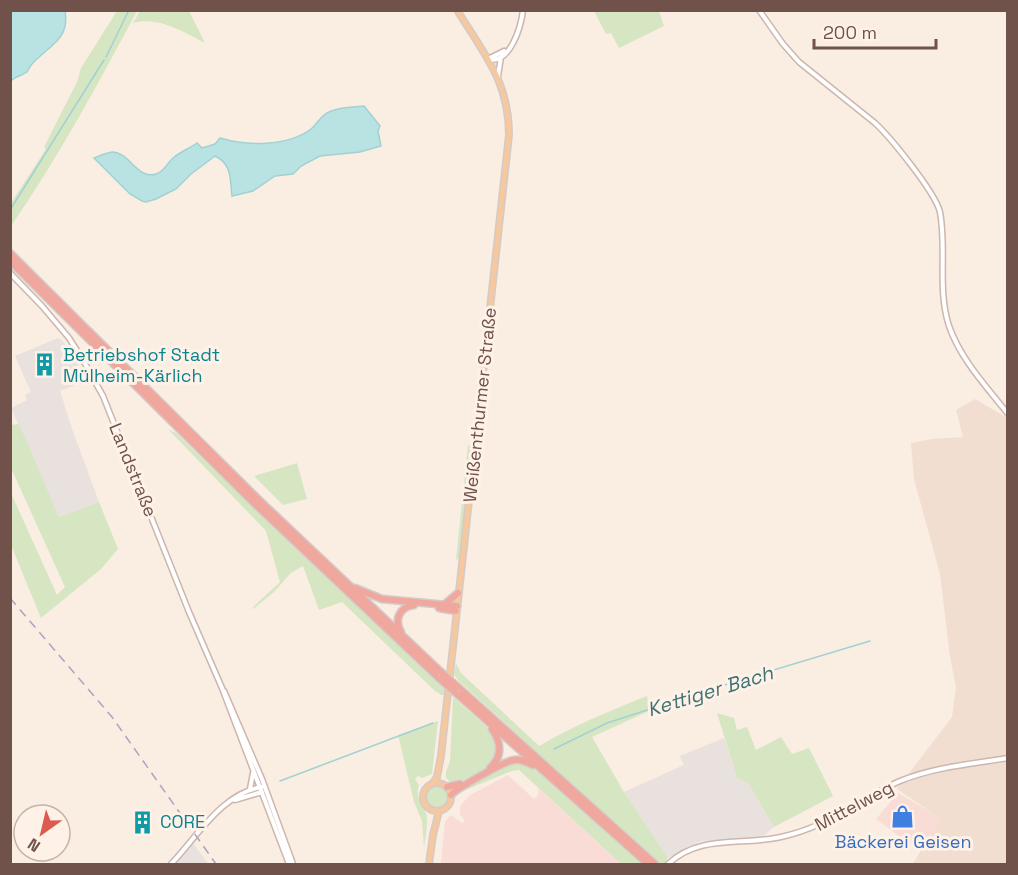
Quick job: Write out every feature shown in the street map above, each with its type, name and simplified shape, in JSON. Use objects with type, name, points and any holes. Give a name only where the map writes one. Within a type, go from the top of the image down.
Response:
[{"type":"highway","points":[[10,253],[441,675]]},
{"type":"highway","points":[[10,261],[269,518],[458,691],[655,864]]},
{"type":"highway","points":[[342,580],[376,597],[445,604],[456,608]]},
{"type":"highway","points":[[445,604],[458,593]]},
{"type":"highway","points":[[409,642],[398,625],[399,614],[405,607],[417,605],[456,608]]},
{"type":"highway","points":[[458,691],[487,721],[648,864]]},
{"type":"highway","points":[[445,786],[454,786],[487,770],[496,762],[499,756],[499,744],[487,721]]},
{"type":"highway","points":[[451,795],[458,788],[508,761],[523,760],[544,771]]},
{"type":"main road","name":"Weißenthurmer Straße","points":[[433,783],[437,777],[441,756],[508,151],[508,111],[498,76],[456,10]]},
{"type":"main road","name":"Weißenthurmer Straße","points":[[441,756],[445,786]]},
{"type":"main road","points":[[429,864],[439,811],[448,805],[451,795],[445,786],[433,783],[426,788],[423,795],[433,815],[433,835]]},
{"type":"main road","points":[[431,809],[439,811]]},
{"type":"street","points":[[488,59],[496,60],[508,49],[519,33],[523,10]]},
{"type":"street","points":[[759,10],[799,62],[886,134],[933,197],[939,211],[943,290],[948,324],[965,359],[1008,414]]},
{"type":"street","points":[[488,59],[508,49]]},
{"type":"street","points":[[498,76],[501,56]]},
{"type":"street","name":"Landstraße","points":[[10,273],[69,338],[97,384],[222,688]]},
{"type":"street","points":[[222,688],[263,789],[288,864]]},
{"type":"street","points":[[222,688],[234,711],[293,864]]},
{"type":"street","name":"Mittelweg","points":[[668,864],[683,853],[703,845],[768,840],[816,827],[878,792],[920,774],[948,767],[1008,758]]},
{"type":"street","points":[[249,790],[253,769]]},
{"type":"street","points":[[171,864],[215,815],[232,801],[249,790],[263,789]]},
{"type":"street","points":[[232,801],[263,789]]},
{"type":"shaded area","points":[[58,338],[63,341],[87,380],[60,391],[99,502],[59,517],[11,408],[27,400],[25,395],[31,392],[15,356]]},
{"type":"shaded area","points":[[975,399],[1007,418],[1007,864],[913,864],[940,818],[897,789],[952,717],[956,687],[940,574],[914,479],[911,443],[963,437],[956,410]]},
{"type":"shaded area","points":[[724,738],[737,778],[748,783],[774,827],[761,838],[701,841],[668,858],[624,792],[684,765],[680,756]]},
{"type":"shaded area","points":[[508,775],[534,799],[539,789],[621,864],[441,864],[445,821],[451,815],[462,823],[465,820],[460,815],[460,806],[470,795]]},
{"type":"shaded area","points":[[898,793],[941,818],[921,852],[876,819]]},
{"type":"shaded area","points":[[193,843],[208,864],[175,864]]},
{"type":"green space","points":[[117,11],[137,11],[61,147],[11,226],[11,203],[46,149],[44,147],[77,82],[81,68]]},
{"type":"green space","points":[[140,11],[189,11],[205,43],[161,23],[142,21],[133,23]]},
{"type":"green space","points":[[594,11],[659,11],[664,26],[619,48],[611,33],[606,34]]},
{"type":"green space","points":[[19,424],[59,517],[99,502],[118,549],[101,569],[41,618],[11,545],[11,493],[57,595],[65,587],[11,468],[11,425]]},
{"type":"green space","points":[[168,429],[176,433],[426,670],[447,691],[446,695],[435,691],[342,602],[319,610],[303,566],[291,573],[274,592],[252,610],[280,582],[266,531]]},
{"type":"green space","points":[[468,445],[473,448],[460,557],[456,560]]},
{"type":"green space","points":[[297,463],[307,499],[283,505],[254,476]]},
{"type":"green space","points":[[456,663],[461,673],[539,746],[579,725],[647,696],[649,711],[592,737],[624,792],[668,858],[664,864],[660,864],[459,681],[454,675]]},
{"type":"green space","points":[[453,697],[489,729],[497,741],[497,756],[490,766],[454,785],[446,778],[450,761]]},
{"type":"green space","points":[[717,713],[734,718],[737,730],[747,727],[756,750],[781,737],[792,754],[809,748],[833,796],[774,827],[748,783],[737,778]]},
{"type":"green space","points":[[438,721],[432,774],[422,778],[418,776],[415,779],[419,785],[418,796],[427,817],[424,848],[422,821],[414,802],[398,735]]},
{"type":"green space","points":[[515,762],[535,769],[642,864],[621,864],[519,770],[458,793],[459,790],[506,764]]},
{"type":"green space","points":[[437,785],[442,786],[448,792],[448,802],[442,808],[437,809],[432,808],[426,802],[425,797],[426,792],[432,786]]},
{"type":"water","points":[[11,10],[65,11],[66,21],[57,41],[32,64],[27,72],[11,81]]},
{"type":"water","points":[[364,106],[380,126],[378,131],[381,146],[360,152],[320,156],[301,166],[293,174],[275,176],[253,191],[232,196],[225,163],[215,156],[176,189],[146,202],[130,194],[94,158],[112,152],[118,153],[138,170],[149,175],[156,174],[176,156],[197,143],[202,148],[215,144],[220,138],[254,143],[279,142],[301,135],[333,110]]},
{"type":"waterway","points":[[106,57],[129,10]]},
{"type":"waterway","points":[[10,210],[104,60]]},
{"type":"waterway","name":"Kettiger Bach","points":[[554,749],[607,723],[870,641]]},
{"type":"waterway","name":"Kettiger Bach","points":[[280,781],[433,723]]},
{"type":"railway","points":[[10,598],[112,717],[216,864]]},
{"type":"place","name":"Betriebshof Stadt Mülheim-Kärlich","points":[[45,365]]},
{"type":"place","name":"Bäckerei Geisen","points":[[903,816]]},
{"type":"place","name":"CORE","points":[[142,822]]}]
